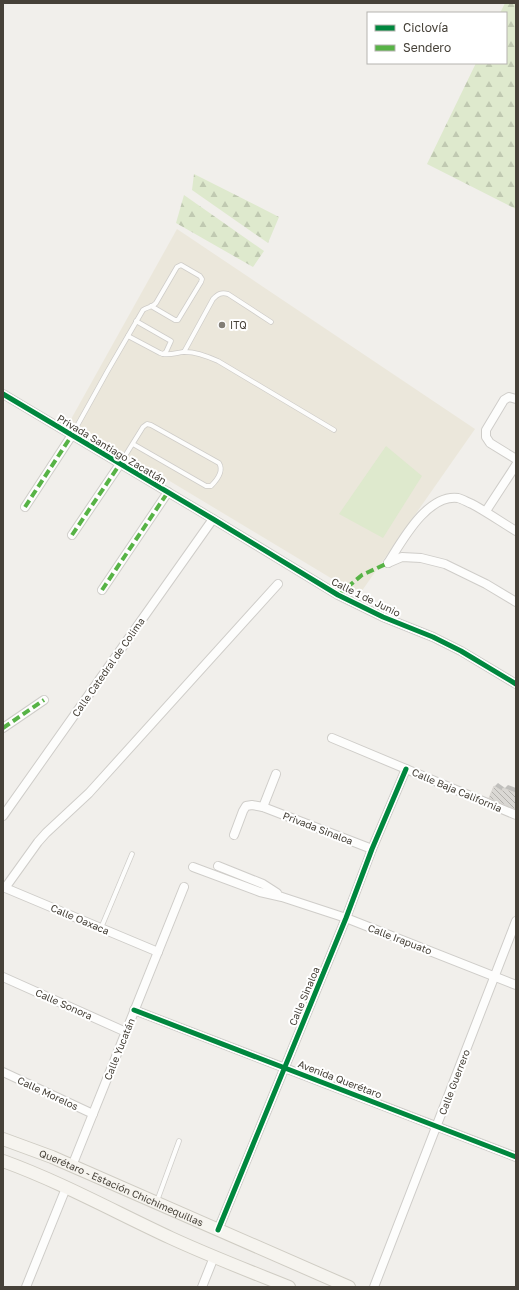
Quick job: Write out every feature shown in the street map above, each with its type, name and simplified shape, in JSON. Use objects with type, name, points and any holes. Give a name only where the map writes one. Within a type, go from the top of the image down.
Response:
[{"type":"main road","name":"Querétaro - Estación Chichimequillas","points":[[3,1139],[72,1166],[349,1287]]},
{"type":"main road","name":"Querétaro - Estación Chichimequillas","points":[[3,1161],[37,1173],[171,1238],[214,1257],[289,1287]]},
{"type":"street","name":"Privada Santiago Zacatlán","points":[[4,397],[72,435],[212,519]]},
{"type":"street","points":[[516,399],[509,398],[504,400],[486,430],[486,436],[490,443],[516,459]]},
{"type":"street","points":[[25,507],[72,435]]},
{"type":"street","points":[[72,535],[120,464]]},
{"type":"street","points":[[486,511],[516,464]]},
{"type":"street","points":[[102,590],[168,492]]},
{"type":"street","points":[[516,531],[486,511],[459,498],[448,498],[435,503],[414,523],[388,563],[402,557],[421,558],[445,564],[486,584],[516,602]]},
{"type":"street","name":"Calle 1 de Junio","points":[[212,519],[338,596],[383,617],[433,637],[461,651],[516,684]]},
{"type":"street","name":"Calle Catedral de Colima","points":[[3,816],[6,805],[212,519]]},
{"type":"street","points":[[4,887],[46,833],[89,793],[278,584]]},
{"type":"street","points":[[3,728],[44,700]]},
{"type":"street","name":"Calle Baja California","points":[[332,738],[516,815]]},
{"type":"street","name":"Calle Sinaloa","points":[[218,1230],[346,918],[372,849],[406,769]]},
{"type":"street","points":[[263,807],[276,774]]},
{"type":"street","name":"Privada Sinaloa","points":[[234,835],[246,806],[252,805],[263,807],[372,849]]},
{"type":"street","name":"Calle Irapuato","points":[[218,866],[263,884],[282,896]]},
{"type":"street","name":"Calle Irapuato","points":[[193,867],[260,892],[282,896],[346,918],[516,985]]},
{"type":"street","name":"Calle Oaxaca","points":[[4,887],[158,952]]},
{"type":"street","name":"Calle Yucatán","points":[[72,1166],[184,887]]},
{"type":"street","name":"Calle Guerrero","points":[[374,1287],[516,921]]},
{"type":"street","name":"Calle Sonora","points":[[3,977],[126,1032]]},
{"type":"street","name":"Avenida Querétaro","points":[[134,1010],[516,1156]]},
{"type":"street","name":"Calle Morelos","points":[[3,1072],[93,1114]]},
{"type":"street","points":[[26,1287],[66,1188]]},
{"type":"street","points":[[202,1287],[214,1257]]},
{"type":"lane","points":[[72,435],[136,321],[143,310],[156,303],[179,265],[202,278],[178,320],[175,320],[151,306]]},
{"type":"lane","points":[[184,352],[213,299],[218,294],[223,292],[271,322]]},
{"type":"lane","points":[[136,321],[171,341],[163,354]]},
{"type":"lane","points":[[128,336],[163,354],[168,355],[184,352],[204,355],[218,361],[334,430]]},
{"type":"lane","points":[[120,464],[143,427],[147,424],[219,463],[222,468],[211,486],[206,486],[133,444]]},
{"type":"lane","points":[[101,928],[132,854]]},
{"type":"lane","points":[[156,1203],[164,1186],[179,1141]]},
{"type":"shaded area","name":"ITQ","points":[[177,229],[475,429],[359,595],[70,421]]},
{"type":"green space","points":[[505,3],[516,3],[516,209],[427,164],[476,64],[507,64],[507,12],[500,12]]},
{"type":"green space","points":[[194,174],[279,217],[268,243],[192,190]]},
{"type":"green space","points":[[184,195],[264,251],[253,267],[176,223]]},
{"type":"green space","points":[[386,446],[422,476],[383,538],[339,514]]},
{"type":"building","points":[[494,786],[502,791],[503,788],[516,793],[515,809],[489,798]]},
{"type":"marked path","points":[[25,507],[72,435]]},
{"type":"marked path","points":[[72,535],[120,464]]},
{"type":"marked path","points":[[102,590],[168,492]]},
{"type":"marked path","points":[[338,595],[362,575],[388,563]]},
{"type":"marked path","points":[[3,728],[44,700]]},
{"type":"cycle path","points":[[3,394],[338,595],[383,617],[433,637],[461,651],[516,684]]},
{"type":"cycle path","points":[[218,1230],[346,918],[372,849],[406,769]]},
{"type":"cycle path","points":[[134,1010],[516,1157]]},
{"type":"place","name":"ITQ","points":[[222,325]]}]
